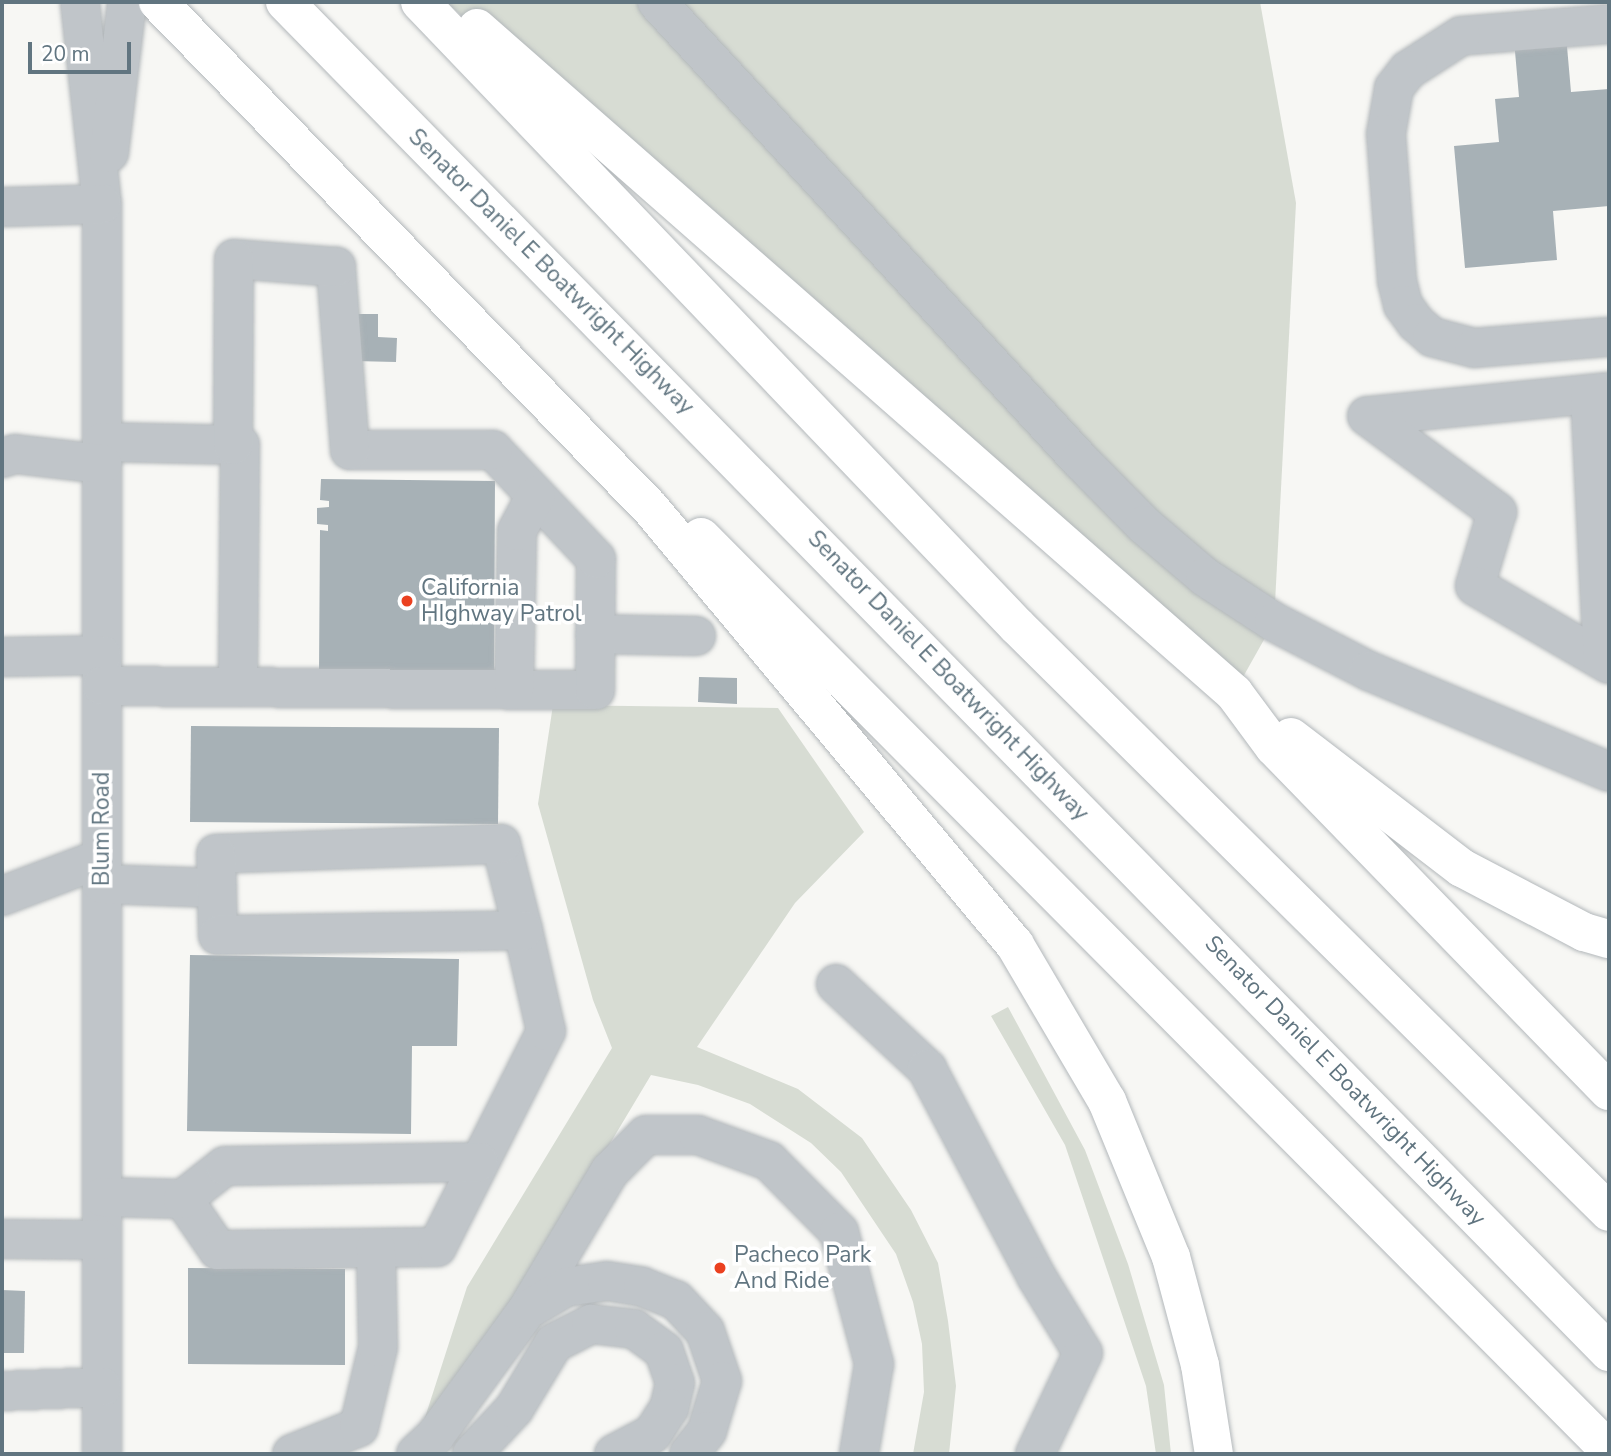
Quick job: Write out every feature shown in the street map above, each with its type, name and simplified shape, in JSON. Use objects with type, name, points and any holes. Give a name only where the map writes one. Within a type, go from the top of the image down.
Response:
[{"type":"highway","points":[[158,2],[650,509],[1015,946],[1107,1101],[1171,1256],[1200,1365],[1214,1454]]},
{"type":"highway","name":"Senator Daniel E Boatwright Highway","points":[[285,2],[1609,1352]]},
{"type":"highway","points":[[420,2],[1017,626],[1609,1212]]},
{"type":"highway","points":[[446,2],[1234,693],[1462,868],[1584,932],[1609,939]]},
{"type":"highway","points":[[650,509],[707,540],[1609,1450]]},
{"type":"highway","points":[[1234,693],[1274,747],[1609,1091]]},
{"type":"street","name":"Blum Road","points":[[80,2],[102,204],[102,1454]]},
{"type":"street","name":"Blum Road","points":[[102,204],[127,2]]},
{"type":"street","points":[[657,2],[1080,460],[1144,525],[1205,577],[1274,622],[1369,671],[1609,772]]},
{"type":"street","points":[[1609,24],[1461,36],[1408,70],[1394,88],[1386,134],[1397,281],[1403,305],[1416,323],[1432,337],[1474,348],[1609,337]]},
{"type":"street","points":[[2,207],[102,204]]},
{"type":"street","points":[[2,657],[238,687],[595,690],[596,559],[493,450],[350,450],[336,267],[234,259],[233,444]]},
{"type":"street","points":[[1599,393],[1606,662],[1475,586],[1497,512],[1367,416],[1599,393]]},
{"type":"street","points":[[2,458],[15,454],[102,453],[240,444],[238,687]]},
{"type":"street","points":[[513,690],[517,531],[536,496]]},
{"type":"street","points":[[595,634],[696,636]]},
{"type":"street","points":[[183,1199],[218,1250],[437,1247],[546,1031],[523,930],[501,844],[216,854],[218,935],[523,930]]},
{"type":"street","points":[[2,895],[102,871],[217,888]]},
{"type":"street","points":[[836,984],[927,1069],[1035,1276],[1083,1353],[1035,1454]]},
{"type":"street","points":[[416,1454],[435,1436],[527,1310],[610,1171],[646,1135],[698,1135],[769,1161],[839,1232],[874,1364],[859,1454]]},
{"type":"street","points":[[102,1197],[183,1199],[225,1166],[479,1163]]},
{"type":"street","points":[[2,1239],[102,1240]]},
{"type":"street","points":[[292,1454],[359,1427],[378,1347],[376,1248]]},
{"type":"street","points":[[527,1310],[566,1287],[607,1281],[643,1287],[676,1300],[705,1331],[722,1381],[707,1431],[689,1454]]},
{"type":"street","points":[[472,1454],[514,1409],[554,1343],[591,1324],[634,1329],[664,1351],[675,1384],[669,1408],[652,1434],[614,1454]]},
{"type":"street","points":[[2,1391],[102,1387]]},
{"type":"shaded area","points":[[446,2],[1260,2],[1296,203],[1274,622],[1234,693]]},
{"type":"shaded area","points":[[553,705],[778,708],[864,832],[795,903],[697,1047],[798,1089],[862,1138],[911,1210],[938,1263],[948,1321],[956,1386],[949,1454],[913,1454],[924,1392],[922,1344],[913,1302],[896,1254],[841,1172],[811,1143],[750,1104],[698,1085],[651,1075],[477,1366],[421,1430],[467,1287],[612,1048],[593,1000],[538,804]]},
{"type":"shaded area","points":[[1008,1007],[1085,1150],[1128,1264],[1164,1385],[1171,1454],[1156,1454],[1146,1386],[1065,1145],[991,1016]]},
{"type":"building","points":[[1566,35],[1571,92],[1609,89],[1609,206],[1553,211],[1557,260],[1465,268],[1454,146],[1499,142],[1495,99],[1519,97],[1514,40]]},
{"type":"building","points":[[354,314],[378,314],[378,337],[397,338],[396,362],[354,361]]},
{"type":"building","name":"California HIghway Patrol","points":[[321,479],[495,481],[494,674],[319,671],[320,530],[328,531],[328,525],[317,524],[317,508],[329,507],[329,501],[320,500]]},
{"type":"building","points":[[699,677],[737,678],[737,704],[698,702]]},
{"type":"building","points":[[191,726],[499,728],[498,824],[190,822]]},
{"type":"building","points":[[190,955],[459,959],[457,1046],[412,1046],[411,1134],[187,1131]]},
{"type":"building","points":[[188,1268],[345,1269],[345,1365],[188,1364]]},
{"type":"building","points":[[2,1290],[25,1291],[24,1353],[2,1353]]},
{"type":"place","name":"California HIghway Patrol","points":[[407,601]]},
{"type":"place","name":"Pacheco Park And Ride","points":[[720,1268]]}]
